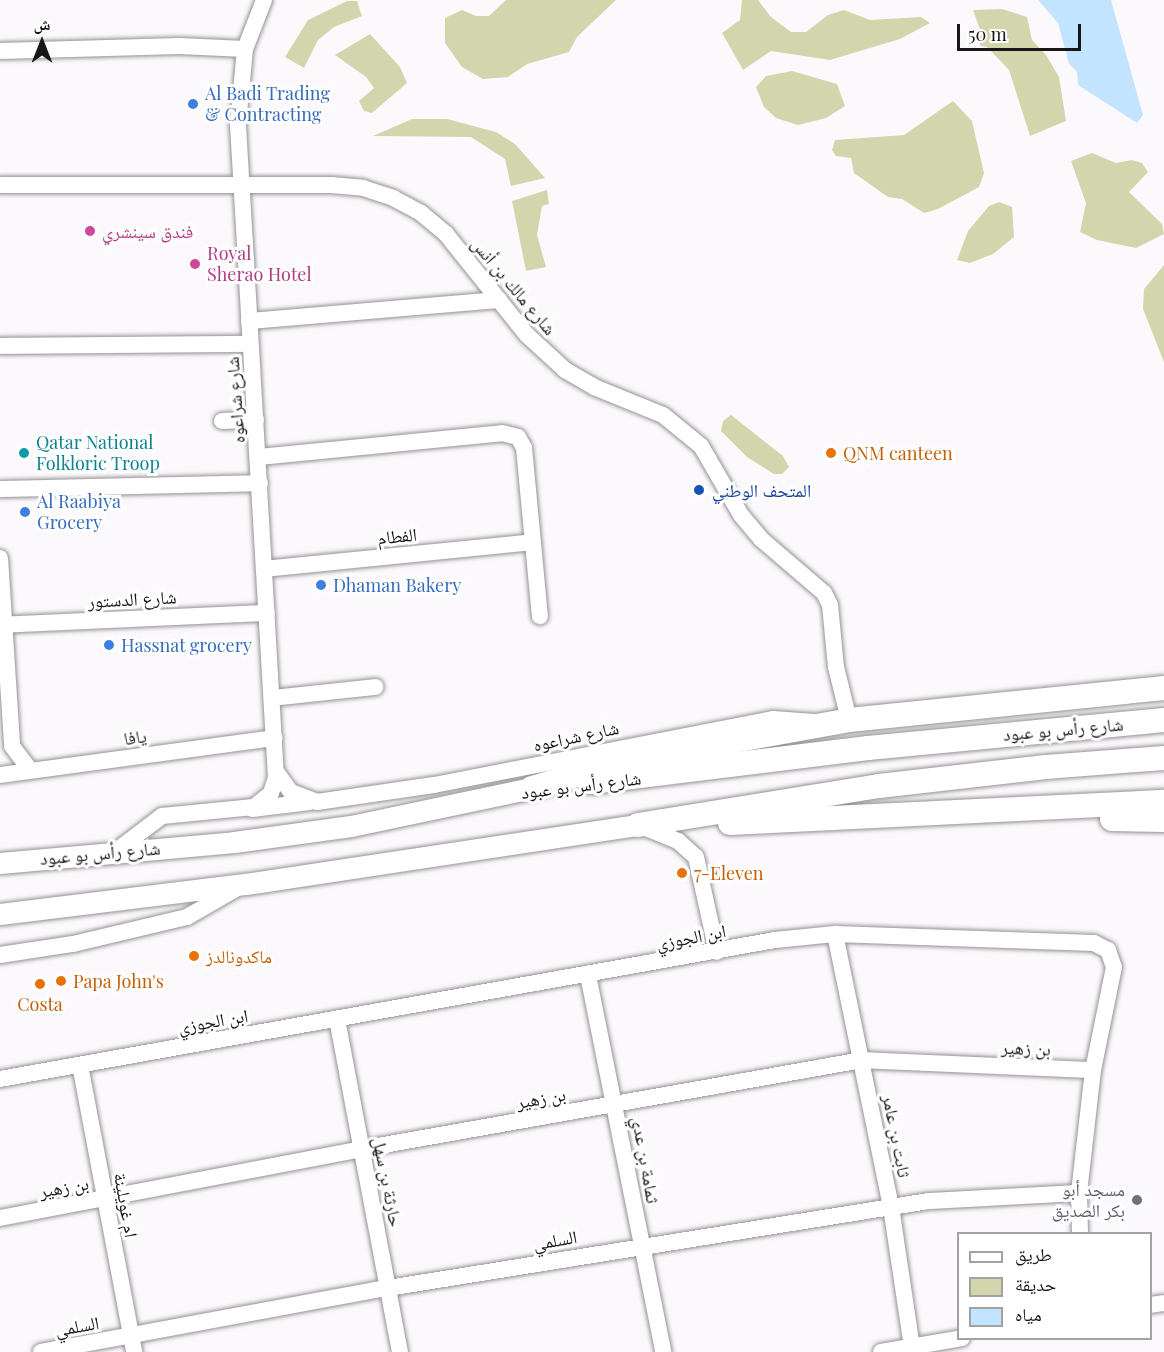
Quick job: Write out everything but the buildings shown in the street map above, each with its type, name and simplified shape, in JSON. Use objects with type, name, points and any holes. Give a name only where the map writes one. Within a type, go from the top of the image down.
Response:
[{"type":"highway","points":[[1135,691],[1164,683]]},
{"type":"highway","points":[[532,788],[633,759],[849,720],[1164,688]]},
{"type":"highway","name":"شارع رأس بو عبود","points":[[532,788],[716,770],[868,748],[1164,720]]},
{"type":"highway","name":"شارع رأس بو عبود","points":[[638,825],[879,786],[1046,767],[1164,758]]},
{"type":"highway","points":[[638,825],[807,822],[906,813],[1164,802]]},
{"type":"highway","points":[[906,813],[980,819],[1164,820]]},
{"type":"main road","name":"شارع رأس بو عبود","points":[[0,863],[234,842],[351,826],[532,788]]},
{"type":"main road","name":"شارع رأس بو عبود","points":[[0,914],[246,884],[638,825]]},
{"type":"street","name":"شارع شراعوه","points":[[248,0],[251,25]]},
{"type":"street","name":"شارع شراعوه","points":[[246,810],[267,798],[277,773],[238,124],[245,49],[251,25],[264,0]]},
{"type":"street","points":[[0,51],[179,46],[245,49]]},
{"type":"street","name":"شارع مالك بن أنس","points":[[0,185],[241,182],[363,188],[393,198],[422,213],[446,234],[527,335],[565,370],[594,387],[663,415],[682,428],[701,446],[741,514],[761,539],[824,592],[830,605],[836,668],[849,720]]},
{"type":"street","points":[[249,321],[499,300]]},
{"type":"street","points":[[0,345],[250,344]]},
{"type":"street","points":[[222,421],[256,420]]},
{"type":"street","points":[[259,457],[502,433],[518,436],[524,448],[540,616]]},
{"type":"street","points":[[0,489],[260,483]]},
{"type":"street","name":"الفطام","points":[[264,569],[533,542]]},
{"type":"street","points":[[0,558],[2,625],[12,746],[30,770]]},
{"type":"street","name":"شارع الدستور","points":[[2,625],[267,613]]},
{"type":"street","points":[[272,698],[375,687]]},
{"type":"street","name":"شارع شراعوه","points":[[317,802],[434,785],[773,719],[803,719],[821,726]]},
{"type":"street","name":"يافا","points":[[0,775],[275,738]]},
{"type":"street","points":[[277,773],[291,792],[317,802]]},
{"type":"street","points":[[116,851],[162,816],[317,802]]},
{"type":"street","points":[[638,825],[678,841],[696,857],[717,952]]},
{"type":"street","name":"شارع رأس بو عبود","points":[[0,955],[73,944],[187,917],[246,884]]},
{"type":"street","name":"ابن الجوزي","points":[[0,1079],[775,940],[835,934],[1094,942],[1108,950],[1114,967],[1094,1070],[1079,1193],[1080,1232]]},
{"type":"street","name":"ثابت بن عامر","points":[[835,934],[891,1207],[912,1347]]},
{"type":"street","name":"ثمامة بن عدي","points":[[588,975],[616,1104],[663,1352]]},
{"type":"street","name":"حارثة بن سهل","points":[[337,1019],[400,1352]]},
{"type":"street","name":"بن زهير","points":[[0,1218],[361,1149],[862,1060],[1094,1070]]},
{"type":"street","name":"ام غويلينة","points":[[80,1065],[132,1344]]},
{"type":"street","name":"السلمي","points":[[41,1352],[132,1344],[388,1288],[643,1245],[891,1207],[1009,1195],[1079,1193]]},
{"type":"street","points":[[881,1352],[957,1339]]},
{"type":"green space","points":[[506,0],[616,0],[577,37],[569,52],[527,64],[508,77],[483,79],[462,67],[445,43],[445,18],[462,10],[476,16],[489,16]]},
{"type":"green space","points":[[742,0],[758,0],[771,17],[791,32],[806,32],[828,15],[844,10],[870,20],[921,17],[930,23],[900,39],[830,60],[771,51],[743,70],[722,33],[740,20]]},
{"type":"green space","points":[[347,1],[357,1],[362,16],[334,27],[318,40],[304,68],[285,57],[308,20]]},
{"type":"green space","points":[[1002,9],[1027,17],[1032,40],[1046,55],[1059,77],[1066,121],[1030,136],[1009,70],[987,47],[981,46],[976,37],[982,35],[973,10]]},
{"type":"green space","points":[[370,34],[400,67],[407,83],[372,113],[364,111],[359,101],[374,88],[366,77],[335,55]]},
{"type":"green space","points":[[792,71],[837,84],[845,106],[826,118],[798,125],[776,118],[764,107],[756,87],[766,76]]},
{"type":"green space","points":[[953,101],[972,121],[984,173],[979,187],[938,209],[924,213],[902,199],[888,197],[854,173],[851,158],[836,156],[832,150],[835,140],[904,135]]},
{"type":"green space","points":[[412,119],[447,119],[496,132],[515,144],[545,178],[511,186],[505,159],[471,137],[373,136]]},
{"type":"green space","points":[[1092,153],[1116,163],[1132,160],[1142,163],[1148,172],[1129,192],[1162,224],[1164,234],[1136,248],[1097,240],[1080,232],[1086,203],[1071,161]]},
{"type":"green space","points":[[547,190],[549,204],[542,206],[537,235],[546,267],[526,271],[512,201]]},
{"type":"green space","points":[[999,202],[1012,207],[1014,237],[993,254],[970,263],[957,260],[968,231],[989,206]]},
{"type":"green space","points":[[1164,265],[1164,362],[1143,309],[1144,289]]},
{"type":"green space","points":[[731,415],[783,456],[789,467],[782,474],[774,474],[747,457],[721,431],[723,421]]},
{"type":"water","points":[[1038,0],[1111,0],[1143,115],[1137,123],[1078,85],[1077,72],[1069,64],[1058,23]]},
{"type":"place","name":"Al Badi Trading & Contracting","points":[[193,104]]},
{"type":"place","name":"فندق سينشري","points":[[90,231]]},
{"type":"place","name":"Royal Sherao Hotel","points":[[195,264]]},
{"type":"place","name":"Qatar National Folkloric Troop","points":[[24,453]]},
{"type":"place","name":"QNM canteen","points":[[831,453]]},
{"type":"place","name":"المتحف الوطني","points":[[699,490]]},
{"type":"place","name":"Al Raabiya Grocery","points":[[25,512]]},
{"type":"place","name":"Dhaman Bakery","points":[[321,585]]},
{"type":"place","name":"Hassnat grocery","points":[[109,645]]},
{"type":"place","name":"7-Eleven","points":[[682,873]]},
{"type":"place","name":"ماكدونالدز","points":[[194,956]]},
{"type":"place","name":"Papa John's","points":[[61,981]]},
{"type":"place","name":"Costa","points":[[40,984]]},
{"type":"place","name":"مسجد أبو بكر الصديق","points":[[1137,1200]]}]
